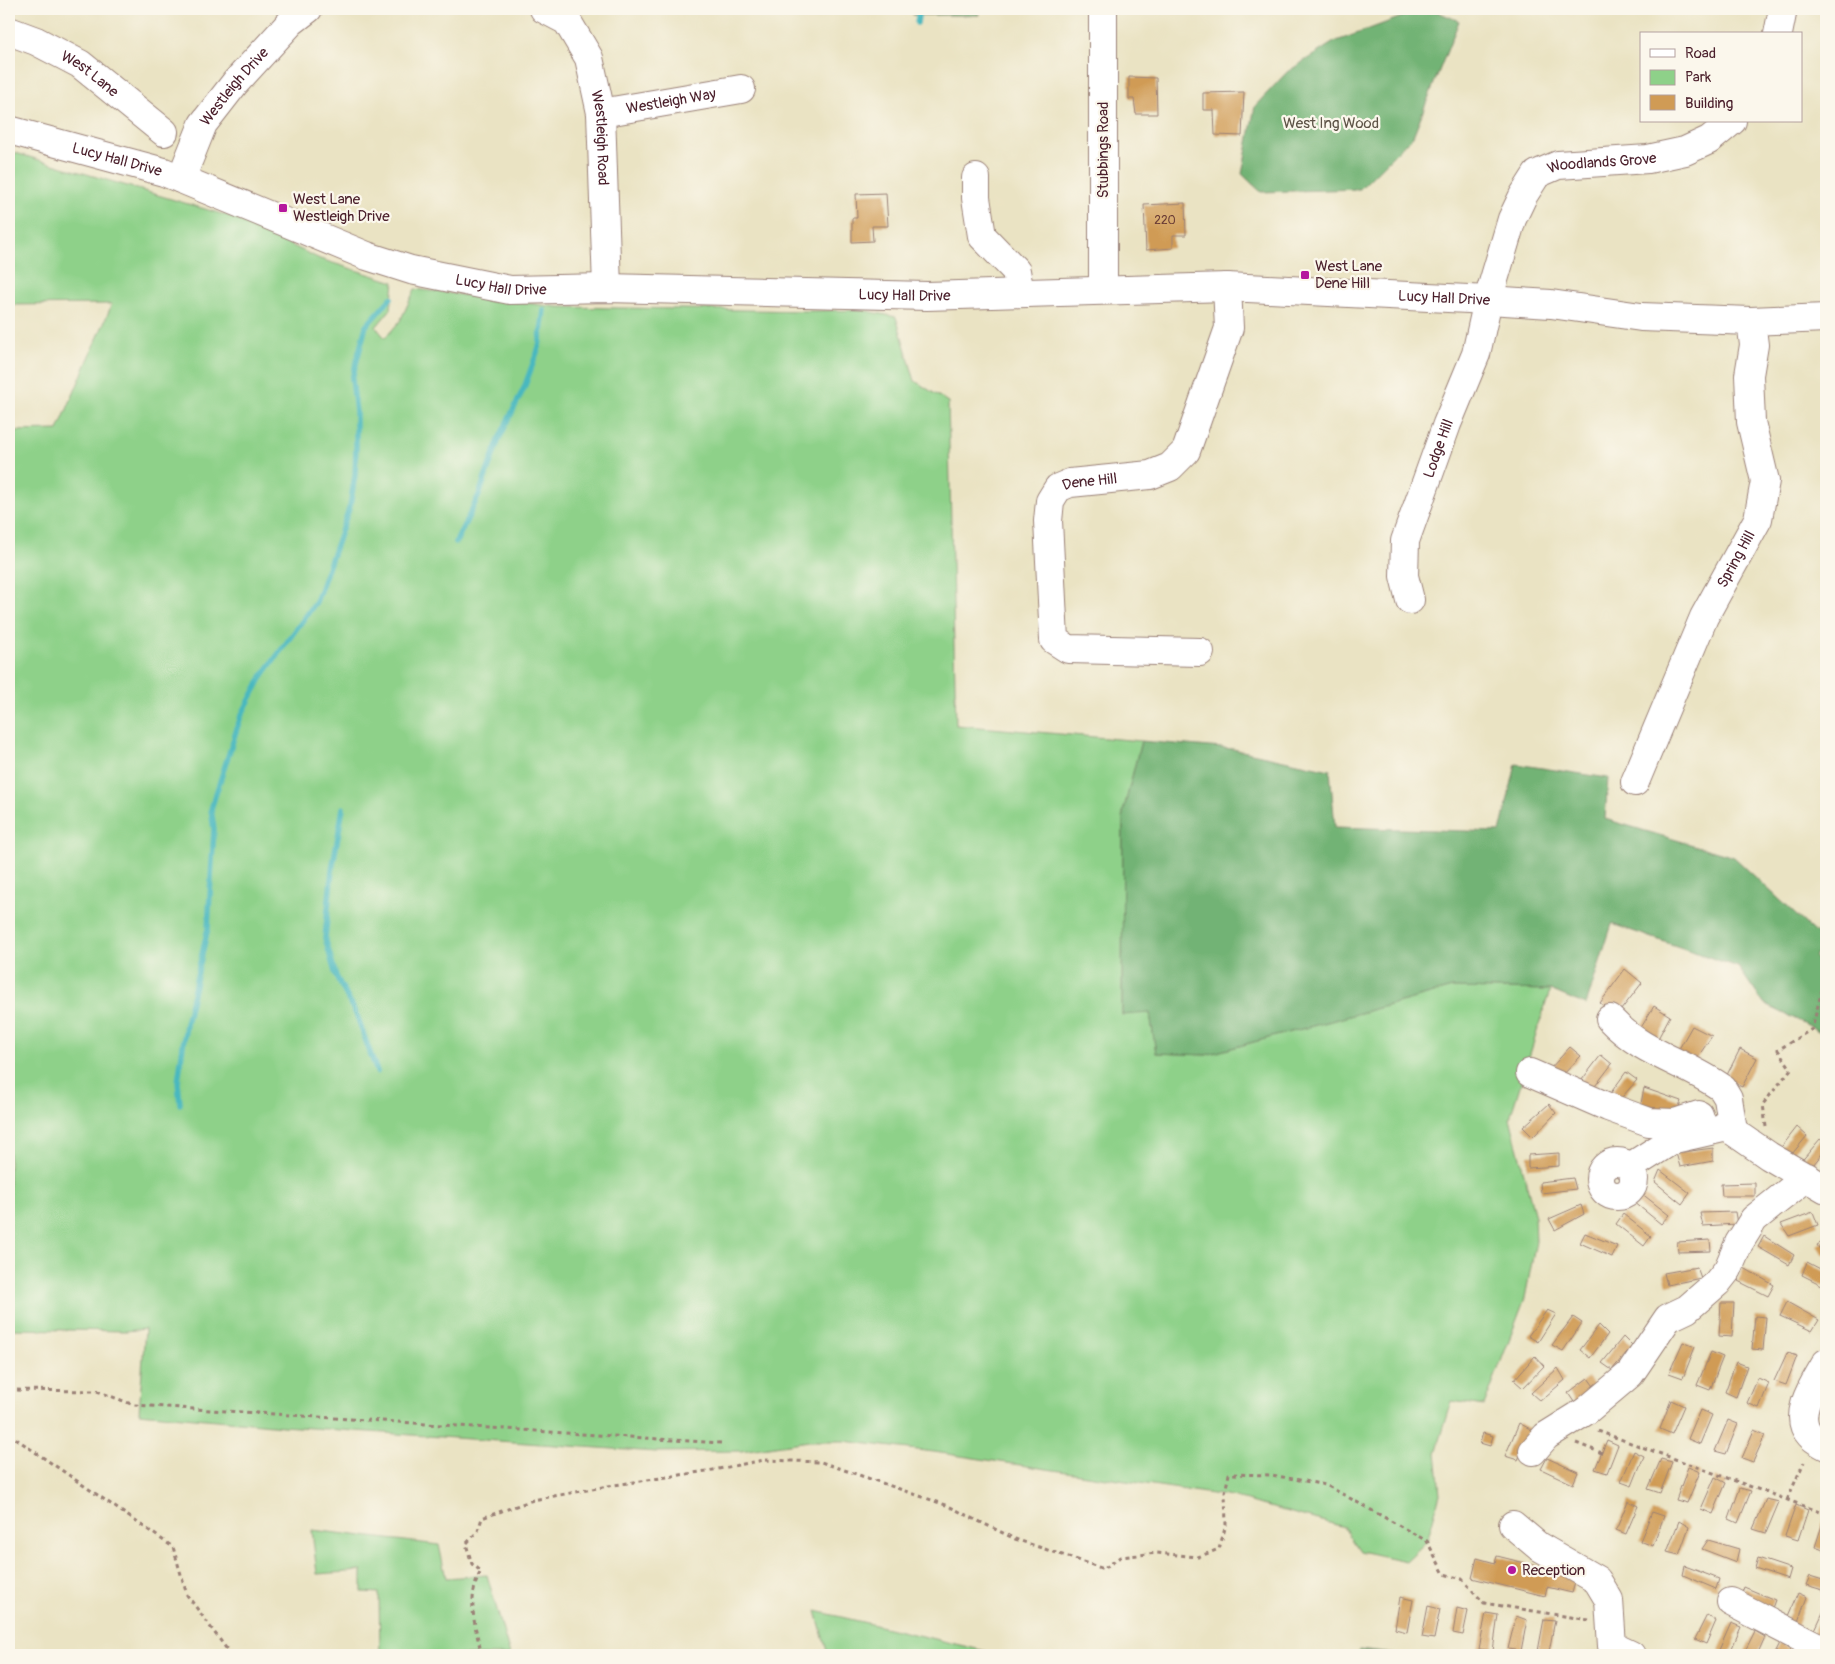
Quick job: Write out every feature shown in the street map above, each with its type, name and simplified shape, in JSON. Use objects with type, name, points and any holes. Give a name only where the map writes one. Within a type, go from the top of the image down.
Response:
[{"type":"street","name":"Westleigh Drive","points":[[181,179],[203,124],[235,83],[291,22],[308,9]]},
{"type":"street","name":"Westleigh Road","points":[[544,9],[567,22],[589,58],[601,113],[607,288]]},
{"type":"street","name":"Stubbings Road","points":[[1103,9],[1103,290]]},
{"type":"street","points":[[1778,32],[1783,9]]},
{"type":"street","name":"West Lane","points":[[9,31],[36,41],[80,64],[164,132]]},
{"type":"street","name":"Westleigh Way","points":[[601,113],[742,89]]},
{"type":"street","name":"Woodlands Grove","points":[[1488,300],[1512,219],[1523,196],[1537,174],[1558,165],[1648,159],[1685,151],[1709,140],[1731,122]]},
{"type":"street","name":"Lucy Hall Drive","points":[[9,130],[164,172],[367,256],[412,270],[510,290],[607,288],[927,296],[1227,287],[1551,304],[1641,317],[1751,321],[1826,318]]},
{"type":"street","points":[[976,178],[976,198],[982,236],[1016,271],[1020,293]]},
{"type":"street","name":"Dene Hill","points":[[1200,652],[1068,649],[1054,640],[1048,521],[1050,501],[1058,488],[1070,483],[1150,474],[1170,467],[1186,451],[1230,328],[1227,287]]},
{"type":"street","name":"Lodge Hill","points":[[1410,600],[1404,576],[1405,541],[1422,488],[1476,354],[1488,300]]},
{"type":"street","name":"Spring Hill","points":[[1635,782],[1704,617],[1758,519],[1765,481],[1751,422],[1749,375],[1754,346],[1751,321]]},
{"type":"street","points":[[1610,1019],[1624,1035],[1645,1049],[1722,1088],[1728,1098],[1733,1131]]},
{"type":"street","points":[[1530,1072],[1608,1107],[1650,1122],[1675,1123],[1699,1115],[1704,1131]]},
{"type":"street","points":[[1630,1167],[1674,1139],[1727,1127],[1769,1156],[1817,1183]]},
{"type":"street","points":[[1533,1451],[1546,1436],[1566,1430],[1630,1374],[1668,1318],[1687,1309],[1717,1283],[1728,1269],[1738,1243],[1754,1219],[1817,1183]]},
{"type":"street","points":[[1826,1363],[1809,1394],[1804,1423],[1810,1435],[1826,1446]]},
{"type":"street","points":[[1513,1525],[1538,1546],[1597,1580],[1610,1600],[1612,1646],[1631,1655]]},
{"type":"street","points":[[1731,1602],[1826,1651]]},
{"type":"path","points":[[1769,1156],[1764,1104],[1791,1069],[1778,1050],[1812,1029],[1826,974]]},
{"type":"path","points":[[9,1390],[97,1391],[134,1405],[721,1443]]},
{"type":"path","points":[[1602,1454],[1570,1441],[1566,1430],[1598,1431],[1826,1514]]},
{"type":"path","points":[[9,1434],[173,1547],[188,1595],[230,1655]]},
{"type":"path","points":[[482,1655],[472,1613],[474,1584],[481,1571],[472,1564],[466,1544],[478,1531],[482,1518],[533,1500],[764,1460],[821,1462],[946,1505],[1015,1539],[1104,1569],[1120,1557],[1156,1553],[1198,1557],[1219,1548],[1226,1525],[1225,1492],[1229,1474],[1272,1476],[1326,1485],[1427,1541],[1444,1574],[1462,1579],[1484,1603],[1612,1624]]},
{"type":"path","points":[[1787,1500],[1804,1462]]},
{"type":"path","points":[[9,1652],[100,1655]]},
{"type":"green space","points":[[913,9],[978,9],[979,15],[913,15]]},
{"type":"green space","name":"West Ing Wood","points":[[1423,9],[1431,9],[1459,21],[1413,136],[1360,189],[1261,192],[1242,174],[1255,106],[1287,72],[1334,42]]},
{"type":"green space","points":[[9,151],[232,217],[320,259],[394,282],[391,309],[376,327],[385,338],[400,321],[415,289],[558,307],[809,311],[862,310],[896,317],[915,381],[948,402],[956,725],[1141,741],[1123,813],[1122,1015],[1150,1012],[1156,1053],[1206,1055],[1452,988],[1550,990],[1510,1118],[1535,1217],[1536,1241],[1525,1298],[1484,1406],[1452,1401],[1436,1453],[1440,1494],[1427,1541],[1406,1561],[1360,1551],[1344,1527],[1232,1497],[934,1452],[844,1441],[809,1441],[741,1451],[656,1452],[283,1426],[139,1413],[145,1329],[126,1331],[9,1329],[9,431],[58,430],[112,304],[9,305]]},
{"type":"green space","points":[[1141,741],[1233,749],[1330,770],[1335,827],[1500,832],[1516,764],[1608,778],[1605,819],[1734,857],[1826,943],[1826,948],[1814,956],[1826,972],[1826,1037],[1812,1027],[1764,1004],[1738,967],[1612,924],[1586,1005],[1550,990],[1452,988],[1206,1055],[1156,1053],[1150,1013],[1122,1015],[1123,813]]},
{"type":"green space","points":[[312,1530],[439,1545],[446,1578],[487,1575],[510,1655],[380,1655],[379,1593],[362,1592],[362,1571],[317,1574]]},
{"type":"green space","points":[[816,1611],[1002,1655],[828,1655]]},
{"type":"green space","points":[[1359,1650],[1400,1655],[1357,1655]]},
{"type":"building","points":[[1129,77],[1156,78],[1157,114],[1136,114],[1134,99],[1129,99]]},
{"type":"building","points":[[1244,92],[1242,136],[1215,135],[1214,110],[1203,110],[1203,93]]},
{"type":"building","points":[[886,193],[888,226],[872,226],[873,241],[852,242],[852,218],[857,218],[856,194]]},
{"type":"building","points":[[1185,203],[1186,235],[1173,235],[1173,248],[1146,250],[1144,205]]},
{"type":"building","points":[[1625,969],[1642,983],[1617,1015],[1600,1003]]},
{"type":"building","points":[[1654,1006],[1670,1016],[1653,1048],[1636,1036]]},
{"type":"building","points":[[1692,1026],[1712,1036],[1693,1064],[1676,1054]]},
{"type":"building","points":[[1570,1047],[1581,1056],[1559,1079],[1549,1070]]},
{"type":"building","points":[[1740,1049],[1757,1058],[1742,1087],[1725,1079]]},
{"type":"building","points":[[1601,1055],[1612,1064],[1589,1094],[1578,1085]]},
{"type":"building","points":[[1626,1072],[1637,1080],[1616,1104],[1607,1098]]},
{"type":"building","points":[[1644,1088],[1681,1101],[1676,1115],[1641,1104]]},
{"type":"building","points":[[1549,1104],[1556,1113],[1533,1137],[1523,1127]]},
{"type":"building","points":[[1797,1127],[1807,1136],[1787,1160],[1776,1154]]},
{"type":"building","points":[[1820,1139],[1826,1144],[1826,1149],[1809,1170],[1800,1163]]},
{"type":"building","points":[[1713,1148],[1713,1161],[1680,1167],[1676,1153]]},
{"type":"building","points":[[1559,1153],[1559,1166],[1528,1168],[1528,1155]]},
{"type":"building","points":[[1660,1170],[1690,1193],[1682,1204],[1655,1182]]},
{"type":"building","points":[[1573,1178],[1576,1189],[1541,1193],[1540,1182]]},
{"type":"building","points":[[1755,1183],[1755,1196],[1722,1196],[1721,1184]]},
{"type":"building","points":[[1641,1193],[1669,1215],[1661,1224],[1634,1202]]},
{"type":"building","points":[[1581,1205],[1584,1214],[1555,1230],[1549,1219]]},
{"type":"building","points":[[1735,1212],[1737,1224],[1703,1226],[1700,1213]]},
{"type":"building","points":[[1813,1212],[1818,1225],[1789,1236],[1781,1224]]},
{"type":"building","points":[[1623,1214],[1651,1236],[1644,1246],[1616,1224]]},
{"type":"building","points":[[1585,1233],[1617,1246],[1612,1257],[1580,1243]]},
{"type":"building","points":[[1764,1236],[1794,1255],[1789,1265],[1758,1247]]},
{"type":"building","points":[[1710,1240],[1711,1251],[1678,1252],[1677,1242]]},
{"type":"building","points":[[1826,1240],[1826,1253],[1823,1255],[1817,1245]]},
{"type":"building","points":[[1807,1262],[1826,1272],[1826,1287],[1802,1275]]},
{"type":"building","points":[[1697,1267],[1701,1278],[1667,1285],[1664,1273]]},
{"type":"building","points":[[1744,1268],[1774,1285],[1768,1296],[1738,1281]]},
{"type":"building","points":[[1787,1302],[1819,1320],[1812,1331],[1780,1316]]},
{"type":"building","points":[[1721,1303],[1734,1303],[1732,1337],[1719,1336]]},
{"type":"building","points":[[1547,1310],[1556,1314],[1538,1342],[1528,1336]]},
{"type":"building","points":[[1755,1316],[1766,1317],[1763,1350],[1752,1349]]},
{"type":"building","points":[[1573,1317],[1582,1323],[1563,1351],[1552,1345]]},
{"type":"building","points":[[1599,1325],[1608,1334],[1590,1358],[1580,1350]]},
{"type":"building","points":[[1623,1337],[1632,1346],[1612,1370],[1602,1363]]},
{"type":"building","points":[[1683,1342],[1695,1347],[1683,1378],[1669,1373]]},
{"type":"building","points":[[1711,1352],[1723,1357],[1710,1390],[1697,1385]]},
{"type":"building","points":[[1787,1353],[1797,1356],[1786,1385],[1774,1381]]},
{"type":"building","points":[[1535,1356],[1544,1366],[1523,1388],[1514,1380]]},
{"type":"building","points":[[1736,1362],[1747,1366],[1736,1397],[1725,1392]]},
{"type":"building","points":[[1558,1368],[1565,1380],[1540,1401],[1531,1393]]},
{"type":"building","points":[[1588,1378],[1596,1389],[1576,1405],[1568,1393]]},
{"type":"building","points":[[1758,1378],[1769,1383],[1759,1408],[1747,1403]]},
{"type":"building","points":[[1671,1400],[1684,1406],[1672,1434],[1660,1429]]},
{"type":"building","points":[[1700,1410],[1712,1415],[1700,1444],[1688,1439]]},
{"type":"building","points":[[1728,1420],[1738,1424],[1726,1454],[1715,1451]]},
{"type":"building","points":[[1519,1423],[1532,1430],[1518,1460],[1505,1456]]},
{"type":"building","points":[[1754,1430],[1765,1435],[1753,1462],[1742,1458]]},
{"type":"building","points":[[1483,1433],[1493,1436],[1490,1446],[1480,1443]]},
{"type":"building","points":[[1607,1440],[1618,1445],[1607,1473],[1595,1469]]},
{"type":"building","points":[[1634,1451],[1644,1456],[1632,1486],[1621,1482]]},
{"type":"building","points":[[1547,1458],[1578,1472],[1573,1484],[1541,1469]]},
{"type":"building","points":[[1661,1459],[1672,1462],[1660,1493],[1648,1489]]},
{"type":"building","points":[[1688,1467],[1700,1472],[1687,1503],[1676,1500]]},
{"type":"building","points":[[1715,1477],[1726,1483],[1713,1514],[1701,1509]]},
{"type":"building","points":[[1740,1488],[1751,1491],[1738,1523],[1729,1519]]},
{"type":"building","points":[[1766,1499],[1779,1502],[1766,1533],[1753,1529]]},
{"type":"building","points":[[1628,1501],[1638,1506],[1626,1534],[1616,1530]]},
{"type":"building","points":[[1796,1505],[1808,1510],[1798,1540],[1785,1536]]},
{"type":"building","points":[[1652,1512],[1664,1516],[1653,1546],[1640,1541]]},
{"type":"building","points":[[1826,1516],[1826,1551],[1815,1547]]},
{"type":"building","points":[[1679,1521],[1689,1527],[1679,1555],[1667,1552]]},
{"type":"building","points":[[1708,1540],[1739,1549],[1736,1562],[1702,1549]]},
{"type":"building","name":"Reception","points":[[1497,1556],[1577,1576],[1572,1593],[1547,1587],[1545,1596],[1472,1578],[1477,1558],[1495,1563]]},
{"type":"building","points":[[1758,1558],[1791,1569],[1788,1579],[1755,1568]]},
{"type":"building","points":[[1685,1566],[1719,1579],[1716,1589],[1683,1575]]},
{"type":"building","points":[[1810,1576],[1826,1581],[1826,1591],[1806,1585]]},
{"type":"building","points":[[1744,1587],[1775,1600],[1771,1611],[1740,1598]]},
{"type":"building","points":[[1798,1593],[1807,1597],[1796,1627],[1785,1623]]},
{"type":"building","points":[[1400,1597],[1413,1600],[1407,1632],[1395,1629]]},
{"type":"building","points":[[1428,1606],[1440,1609],[1434,1639],[1422,1637]]},
{"type":"building","points":[[1826,1606],[1826,1627],[1821,1638],[1813,1634]]},
{"type":"building","points":[[1457,1608],[1468,1611],[1463,1635],[1453,1633]]},
{"type":"building","points":[[1486,1613],[1498,1615],[1493,1651],[1479,1649]]},
{"type":"building","points":[[1707,1615],[1716,1621],[1706,1644],[1695,1639]]},
{"type":"building","points":[[1516,1616],[1527,1620],[1521,1651],[1508,1649]]},
{"type":"building","points":[[1544,1619],[1555,1620],[1549,1652],[1538,1651]]},
{"type":"building","points":[[1731,1623],[1741,1627],[1729,1655],[1719,1650]]},
{"type":"building","points":[[1755,1631],[1765,1637],[1757,1655],[1743,1655]]},
{"type":"building","points":[[1780,1643],[1790,1650],[1788,1655],[1774,1655]]},
{"type":"waterway","points":[[917,23],[919,9]]},
{"type":"waterway","points":[[180,1104],[178,1082],[186,1024],[208,928],[214,829],[211,809],[241,716],[263,675],[316,602],[350,506],[355,475],[356,447],[356,412],[352,379],[366,326],[391,298]]},
{"type":"waterway","points":[[456,542],[479,495],[499,439],[524,388],[539,347],[544,310]]},
{"type":"waterway","points":[[343,808],[332,870],[325,938],[336,976],[357,1016],[377,1072]]},
{"type":"place","name":"West Lane Westleigh Drive","points":[[283,208]]},
{"type":"place","name":"West Lane Dene Hill","points":[[1305,275]]},
{"type":"place","name":"Reception","points":[[1512,1570]]}]
